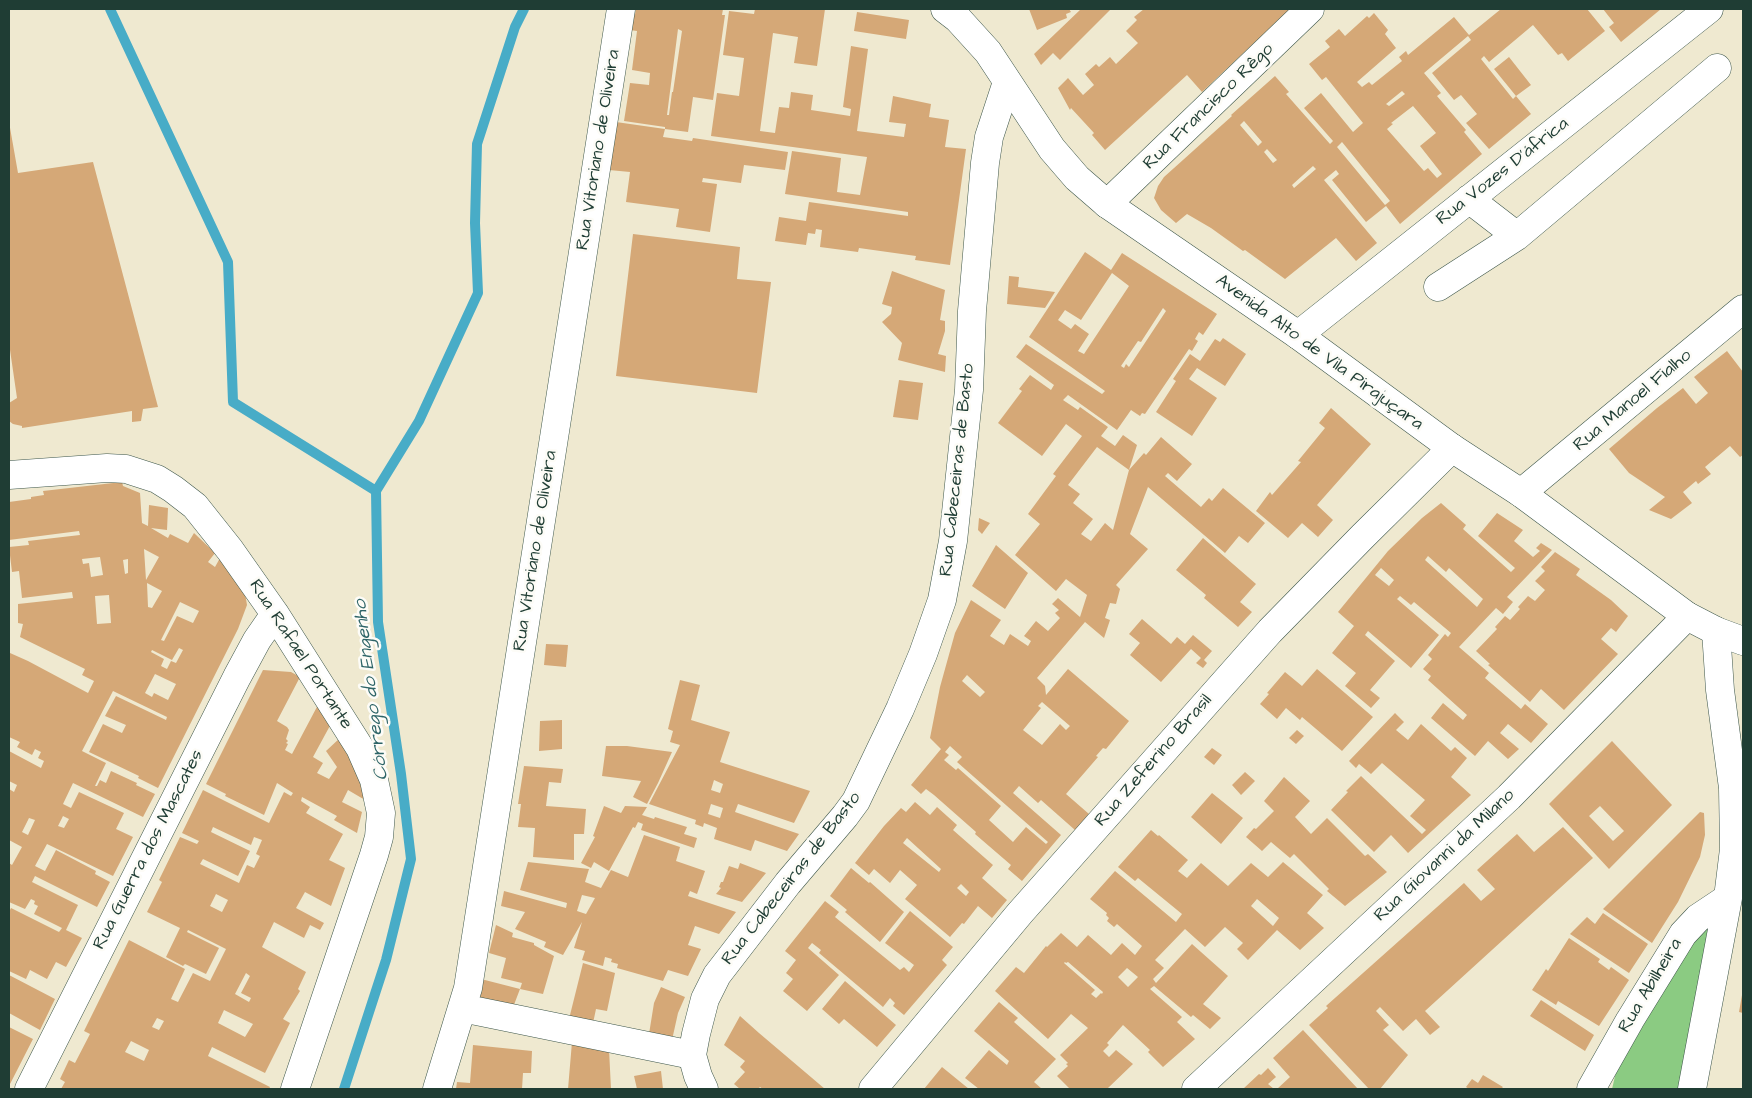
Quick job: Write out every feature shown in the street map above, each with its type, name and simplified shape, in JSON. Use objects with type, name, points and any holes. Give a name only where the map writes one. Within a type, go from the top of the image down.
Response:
[{"type":"street","name":"Rua Vitoriano de Oliveira","points":[[437,1089],[468,988],[621,9]]},
{"type":"street","name":"Avenida Alto de Vila Pirajuçara","points":[[945,9],[958,19],[988,52],[1052,149],[1077,178],[1107,204],[1298,335],[1452,448],[1521,493],[1687,616],[1716,631],[1743,641]]},
{"type":"street","name":"Rua Francisco Rêgo","points":[[1107,204],[1310,9]]},
{"type":"street","name":"Rua Vozes D'áfrica","points":[[1298,335],[1709,9]]},
{"type":"street","points":[[1438,287],[1517,236],[1717,68]]},
{"type":"street","name":"Rua Cabeceiras de Basto","points":[[704,1089],[692,1055],[705,999],[717,975],[788,883],[856,801],[900,709],[923,654],[942,600],[953,541],[962,462],[969,390],[973,291],[985,163],[989,137],[1007,82]]},
{"type":"street","points":[[1469,199],[1517,236]]},
{"type":"street","name":"Rua Manoel Fialho","points":[[1521,493],[1743,309]]},
{"type":"street","name":"Rua Zeferino Brasil","points":[[873,1089],[1020,913],[1270,631],[1452,448]]},
{"type":"street","name":"Rua Rafael Portante","points":[[9,475],[107,468],[126,469],[157,479],[195,506],[230,550],[275,614],[360,748],[374,780],[382,813],[379,837],[295,1089]]},
{"type":"street","name":"Rua Guerra dos Mascates","points":[[29,1089],[237,677],[275,614]]},
{"type":"street","name":"Rua Giovanni da Milano","points":[[1196,1089],[1509,797],[1687,616]]},
{"type":"street","points":[[1692,1089],[1728,898],[1734,849],[1733,788],[1720,690],[1716,631]]},
{"type":"street","name":"Rua Abilheira","points":[[1591,1089],[1682,934],[1698,918],[1728,898]]},
{"type":"street","points":[[462,1008],[692,1055]]},
{"type":"green space","points":[[1701,926],[1708,928],[1681,1089],[1612,1089],[1616,1072]]},
{"type":"building","points":[[636,9],[723,9],[722,15],[725,15],[713,100],[693,97],[688,132],[624,121],[630,83],[649,85],[650,73],[632,70],[637,31],[630,30],[632,14],[635,14]],"holes":[[[678,29],[682,31],[669,115],[667,115]]]},
{"type":"building","points":[[755,9],[825,9],[817,66],[794,63],[798,37],[773,33],[760,131],[775,133],[779,107],[789,108],[791,92],[813,95],[811,110],[850,116],[851,109],[843,107],[851,46],[868,49],[857,131],[904,137],[906,124],[889,122],[893,96],[931,104],[929,117],[949,120],[945,147],[966,149],[950,265],[915,260],[916,256],[859,248],[858,252],[820,247],[822,230],[816,229],[815,234],[808,233],[806,245],[775,241],[779,217],[806,221],[809,202],[908,216],[908,212],[785,194],[792,151],[841,158],[837,192],[860,195],[867,157],[711,136],[717,93],[739,96],[744,58],[723,55],[729,11],[754,14]]},
{"type":"building","points":[[1029,9],[1069,9],[1071,12],[1066,14],[1067,18],[1037,30]]},
{"type":"building","points":[[1081,9],[1111,9],[1060,60],[1053,53],[1041,65],[1034,54]]},
{"type":"building","points":[[1144,9],[1290,9],[1202,92],[1187,75],[1105,150],[1092,135],[1094,133],[1071,108],[1070,110],[1058,88],[1068,78],[1083,95],[1094,85],[1085,74],[1096,64],[1099,67],[1110,57],[1116,64],[1138,43],[1126,31],[1137,20],[1134,17]]},
{"type":"building","points":[[1501,9],[1587,9],[1605,31],[1568,61],[1562,53],[1558,55],[1533,25],[1489,62],[1484,56],[1481,59],[1513,99],[1516,96],[1531,114],[1489,149],[1466,123],[1477,114],[1461,95],[1454,100],[1432,73],[1471,40],[1468,36],[1424,73],[1441,93],[1437,96],[1466,130],[1464,132],[1482,154],[1400,224],[1386,206],[1366,222],[1332,180],[1339,174],[1336,170],[1324,180],[1377,243],[1356,261],[1336,238],[1285,279],[1245,250],[1243,251],[1211,228],[1187,214],[1176,223],[1161,210],[1154,198],[1158,186],[1164,177],[1275,76],[1289,92],[1286,94],[1330,144],[1333,141],[1304,108],[1321,93],[1353,132],[1363,123],[1326,77],[1322,80],[1309,64],[1330,47],[1325,41],[1339,29],[1345,36],[1367,16],[1369,18],[1374,13],[1388,30],[1385,34],[1396,48],[1357,82],[1362,87],[1369,82],[1372,85],[1402,61],[1399,57],[1406,51],[1408,55],[1454,17],[1469,35]],"holes":[[[1402,91],[1405,94],[1389,106],[1386,104]],[[1413,106],[1436,133],[1420,146],[1442,174],[1437,178],[1428,168],[1424,171],[1387,129],[1393,124],[1391,123]],[[1244,121],[1262,142],[1258,146],[1240,125]],[[1342,142],[1390,201],[1385,205],[1337,147]],[[1267,149],[1277,160],[1273,163],[1264,152]],[[1313,166],[1316,169],[1294,188],[1292,185]]]},
{"type":"building","points":[[1603,9],[1661,9],[1621,42],[1609,27],[1614,23]]},
{"type":"building","points":[[857,12],[909,20],[906,39],[854,31]]},
{"type":"building","points":[[1509,57],[1531,85],[1516,96],[1494,69]]},
{"type":"building","points":[[9,122],[18,173],[93,162],[158,407],[143,409],[141,421],[132,422],[132,411],[22,428],[22,426],[9,421],[9,403],[17,398],[9,343]]},
{"type":"building","points":[[616,122],[665,129],[663,137],[692,141],[693,138],[788,152],[785,170],[744,165],[741,183],[703,178],[702,182],[717,184],[710,232],[676,227],[679,209],[626,202],[630,172],[609,170]]},
{"type":"building","points":[[633,234],[740,247],[737,279],[771,282],[757,393],[616,376]]},
{"type":"building","points":[[1085,252],[1111,270],[1122,253],[1217,314],[1203,335],[1199,332],[1195,339],[1198,341],[1192,351],[1189,349],[1145,414],[1142,413],[1140,416],[1131,410],[1117,430],[1068,395],[1063,400],[1078,410],[1080,407],[1108,427],[1101,436],[1115,446],[1123,435],[1137,445],[1129,470],[1144,453],[1146,455],[1161,437],[1192,464],[1177,481],[1168,473],[1165,476],[1201,507],[1209,498],[1212,501],[1223,488],[1265,523],[1248,543],[1239,536],[1225,553],[1148,487],[1130,534],[1148,549],[1116,585],[1120,589],[1116,604],[1110,603],[1105,618],[1110,620],[1104,638],[1085,622],[1037,678],[1045,686],[1046,695],[1068,669],[1129,721],[1106,749],[1103,748],[1096,756],[1098,757],[1066,794],[1089,814],[1075,830],[1041,800],[1038,803],[1019,786],[1013,793],[1061,835],[1022,881],[1008,869],[1011,865],[934,795],[926,789],[921,794],[911,785],[941,749],[930,738],[940,687],[955,633],[971,600],[1001,620],[990,636],[1004,645],[1010,634],[1028,646],[1031,641],[1024,636],[1036,621],[1048,631],[1060,618],[1055,613],[1059,610],[1052,604],[1058,598],[1080,617],[1087,595],[1066,579],[1056,591],[1015,555],[1040,524],[1028,514],[1056,476],[1053,474],[1082,436],[1066,424],[1042,456],[998,423],[1022,391],[1019,389],[1030,375],[1051,390],[1054,385],[1016,357],[1026,344],[1102,394],[1105,391],[1029,337]],"holes":[[[1112,273],[1129,286],[1084,354],[1078,351],[1089,334],[1075,324],[1071,329],[1058,320],[1065,310],[1081,320]],[[1163,308],[1166,311],[1129,367],[1126,364],[1124,368],[1121,366],[1138,341],[1141,342]],[[1097,447],[1129,470],[1113,530],[1105,523],[1091,541],[1081,534],[1093,519],[1073,503],[1080,494],[1068,485]],[[967,675],[985,692],[980,697],[962,681]],[[1042,702],[1070,726],[1066,730],[1060,724],[1042,745],[1023,730],[1041,708],[1038,706]],[[950,746],[962,757],[957,762],[1048,842],[1046,844],[1026,827],[1013,842],[989,820],[1001,806],[958,768],[956,770],[944,760],[949,755],[945,752]]]},
{"type":"building","points":[[892,271],[945,290],[940,320],[945,321],[945,331],[938,354],[946,356],[945,372],[898,360],[902,343],[882,322],[891,314],[892,307],[882,304]]},
{"type":"building","points":[[1009,276],[1019,277],[1018,287],[1055,292],[1045,308],[1007,304]]},
{"type":"building","points":[[1223,338],[1246,354],[1225,386],[1197,368],[1189,379],[1217,398],[1192,436],[1156,412],[1176,381],[1173,379],[1190,354],[1200,361],[1215,339],[1220,342]]},
{"type":"building","points":[[1727,351],[1743,372],[1743,455],[1740,457],[1730,446],[1705,467],[1711,474],[1698,484],[1696,481],[1683,492],[1692,503],[1671,519],[1649,510],[1665,497],[1629,473],[1609,449],[1683,388],[1696,404],[1708,393],[1694,377]]},
{"type":"building","points":[[899,380],[923,383],[918,420],[893,417]]},
{"type":"building","points":[[1331,408],[1371,444],[1317,505],[1333,520],[1318,537],[1302,523],[1288,538],[1256,511],[1270,492],[1272,495],[1301,462],[1298,461],[1325,428],[1319,423]]},
{"type":"building","points":[[122,482],[123,486],[140,493],[142,523],[148,526],[149,505],[168,508],[167,530],[151,528],[168,538],[170,534],[188,543],[194,533],[215,553],[208,562],[215,567],[220,558],[243,581],[247,605],[238,629],[158,788],[138,778],[139,776],[89,752],[103,724],[122,733],[126,725],[105,716],[116,696],[166,720],[167,717],[113,691],[82,751],[106,763],[95,786],[97,786],[100,780],[106,783],[111,771],[155,794],[143,817],[73,783],[63,804],[71,808],[79,792],[124,813],[116,829],[133,837],[113,876],[47,844],[35,866],[45,871],[56,850],[96,871],[95,874],[110,882],[97,907],[35,876],[32,882],[78,905],[66,930],[82,938],[66,967],[56,962],[47,979],[30,970],[26,979],[9,971],[9,912],[11,908],[59,932],[62,928],[34,914],[38,906],[31,899],[25,909],[9,902],[9,863],[12,865],[22,847],[9,840],[9,789],[14,792],[17,785],[9,781],[9,751],[41,768],[44,761],[38,758],[41,752],[35,749],[32,755],[17,747],[20,742],[9,737],[9,656],[10,653],[28,661],[88,693],[94,681],[82,675],[85,669],[20,637],[23,624],[18,623],[18,604],[73,598],[72,592],[22,598],[19,571],[12,572],[9,547],[29,545],[28,541],[80,535],[79,531],[9,540],[9,502],[44,495],[43,491]],"holes":[[[144,549],[159,557],[146,580]],[[100,557],[103,575],[91,577],[89,563],[83,564],[82,559]],[[128,559],[128,573],[125,574],[123,560]],[[147,583],[162,591],[152,608],[148,607]],[[109,595],[111,623],[97,624],[95,596]],[[180,602],[199,611],[193,623],[177,616],[164,641],[161,640]],[[179,648],[183,650],[176,663],[171,661],[167,669],[161,666],[164,659],[151,652],[152,650],[172,660]],[[155,674],[176,684],[168,700],[154,693],[152,697],[145,693]],[[63,816],[69,819],[64,828],[58,826]],[[29,818],[35,820],[28,835],[22,832]]]},
{"type":"building","points":[[1441,503],[1466,525],[1463,529],[1511,572],[1515,568],[1478,536],[1497,513],[1523,530],[1514,541],[1533,557],[1540,551],[1536,548],[1541,543],[1552,550],[1507,597],[1513,602],[1503,614],[1496,608],[1459,647],[1489,673],[1485,678],[1521,709],[1525,704],[1548,724],[1531,743],[1508,724],[1500,733],[1519,749],[1508,759],[1488,741],[1475,756],[1431,718],[1443,703],[1463,720],[1467,715],[1428,680],[1431,676],[1423,669],[1432,659],[1428,655],[1445,634],[1448,637],[1451,633],[1414,602],[1411,605],[1400,596],[1397,599],[1439,635],[1411,668],[1368,631],[1365,635],[1395,661],[1370,690],[1380,698],[1371,708],[1345,686],[1356,673],[1332,653],[1354,626],[1338,612],[1388,551],[1422,518]],"holes":[[[1428,556],[1446,572],[1449,568],[1483,599],[1477,607],[1425,560]],[[1381,568],[1394,580],[1389,586],[1375,575]]]},
{"type":"building","points":[[979,518],[990,523],[982,534],[978,530]]},
{"type":"building","points":[[1203,538],[1256,584],[1240,602],[1252,612],[1238,627],[1204,598],[1206,595],[1176,570]]},
{"type":"building","points":[[996,545],[1028,573],[1005,609],[972,586]]},
{"type":"building","points":[[1555,552],[1580,569],[1576,575],[1611,600],[1628,616],[1616,632],[1611,628],[1601,639],[1618,654],[1564,710],[1541,689],[1530,702],[1488,665],[1490,664],[1476,651],[1497,629],[1495,627],[1505,616],[1510,620],[1528,596],[1535,601],[1545,590],[1535,581],[1545,571],[1541,567]]},
{"type":"building","points":[[1142,619],[1171,644],[1177,637],[1185,644],[1193,635],[1212,651],[1204,660],[1207,663],[1203,668],[1196,663],[1201,658],[1191,649],[1161,682],[1130,655],[1140,643],[1129,634]]},
{"type":"building","points":[[546,644],[568,645],[566,667],[544,665]]},
{"type":"building","points":[[1317,669],[1373,717],[1342,751],[1302,717],[1300,720],[1286,708],[1277,719],[1260,704],[1285,672],[1302,686]]},
{"type":"building","points":[[263,670],[291,672],[300,677],[277,721],[289,730],[286,739],[288,744],[285,750],[292,754],[319,703],[332,722],[313,757],[323,763],[317,773],[329,779],[337,767],[326,751],[341,737],[354,757],[365,800],[348,790],[342,802],[362,812],[357,833],[334,820],[337,816],[302,797],[301,801],[310,807],[306,813],[343,834],[329,860],[345,868],[331,906],[305,892],[296,908],[324,923],[320,930],[310,925],[304,938],[274,922],[262,947],[306,972],[298,989],[300,991],[283,1019],[290,1023],[265,1073],[212,1047],[208,1056],[270,1087],[269,1089],[61,1089],[65,1082],[60,1079],[69,1060],[75,1063],[90,1034],[84,1031],[129,940],[185,969],[171,999],[178,1002],[193,973],[210,981],[226,949],[188,930],[187,932],[219,948],[206,974],[185,964],[183,966],[166,957],[180,928],[147,912],[162,882],[159,880],[180,837],[197,844],[199,841],[182,833],[203,790],[269,823],[284,792],[291,796],[293,793],[277,783],[264,815],[225,796],[226,794],[206,784]],"holes":[[[213,827],[251,845],[254,837],[262,840],[256,854],[260,856],[254,868],[247,865],[239,883],[200,864],[203,859],[238,876],[250,851],[211,832]],[[216,894],[228,900],[222,912],[210,906]],[[246,973],[250,976],[241,993],[251,998],[249,1002],[235,994]],[[224,1010],[253,1024],[245,1037],[218,1023]],[[157,1018],[164,1021],[159,1030],[152,1027]],[[131,1041],[149,1050],[144,1061],[125,1052]]]},
{"type":"building","points":[[680,680],[700,685],[691,720],[730,732],[720,762],[810,791],[794,823],[738,804],[735,812],[799,834],[787,851],[755,840],[751,851],[714,839],[717,828],[704,823],[703,827],[695,824],[696,820],[649,804],[680,745],[670,742],[673,731],[668,729]],"holes":[[[714,780],[723,784],[720,793],[711,790]],[[711,804],[723,808],[720,818],[708,814]]]},
{"type":"building","points":[[1395,713],[1404,722],[1396,730],[1408,740],[1421,724],[1451,751],[1455,747],[1467,758],[1451,777],[1471,795],[1408,853],[1391,835],[1374,852],[1331,810],[1361,776],[1422,834],[1426,830],[1410,816],[1425,800],[1382,763],[1371,774],[1359,764],[1356,768],[1349,761]]},
{"type":"building","points":[[562,720],[562,749],[539,751],[540,721]]},
{"type":"building","points":[[1297,730],[1304,736],[1296,744],[1289,738]]},
{"type":"building","points":[[1612,741],[1672,805],[1609,869],[1549,804]],"holes":[[[1600,806],[1624,831],[1613,841],[1589,816]]]},
{"type":"building","points":[[606,746],[627,746],[672,752],[647,804],[633,797],[641,781],[602,776]]},
{"type":"building","points":[[1212,748],[1222,755],[1214,765],[1204,757]]},
{"type":"building","points":[[524,766],[563,769],[561,783],[549,782],[546,806],[586,809],[584,834],[574,834],[574,860],[533,857],[535,828],[518,827],[521,804],[518,804]]},
{"type":"building","points":[[1245,772],[1255,781],[1241,795],[1232,785]]},
{"type":"building","points":[[1284,777],[1310,801],[1295,817],[1311,834],[1327,818],[1365,856],[1368,854],[1387,872],[1345,906],[1327,891],[1329,889],[1294,854],[1290,858],[1271,842],[1262,851],[1246,837],[1274,811],[1264,801]]},
{"type":"building","points":[[1212,793],[1243,818],[1221,844],[1191,817]]},
{"type":"building","points":[[915,802],[930,815],[937,807],[957,825],[953,830],[993,865],[982,878],[1007,900],[992,918],[978,906],[964,924],[962,923],[950,937],[905,899],[917,885],[900,870],[890,883],[874,869],[869,875],[855,863],[901,808],[906,812]],"holes":[[[907,838],[941,869],[939,872],[903,843]],[[961,884],[969,892],[966,896],[957,888]]]},
{"type":"building","points":[[604,806],[621,813],[625,806],[647,807],[642,815],[687,827],[684,834],[697,838],[694,848],[641,830],[643,824],[638,822],[635,828],[633,827],[609,871],[594,862],[591,868],[581,863],[595,837],[593,836]]},
{"type":"building","points":[[1700,812],[1704,813],[1705,835],[1700,857],[1678,902],[1652,943],[1603,909]]},
{"type":"building","points":[[1563,827],[1593,858],[1425,1011],[1440,1027],[1430,1035],[1416,1019],[1403,1031],[1380,1007],[1376,1011],[1389,1025],[1383,1030],[1408,1055],[1380,1089],[1369,1089],[1309,1025],[1328,1008],[1326,1006],[1464,883],[1481,901],[1495,889],[1477,870],[1517,834],[1534,852]]},
{"type":"building","points":[[1151,830],[1188,860],[1178,871],[1187,878],[1201,863],[1228,886],[1251,863],[1268,877],[1283,862],[1323,895],[1307,913],[1324,928],[1300,950],[1277,930],[1248,960],[1237,949],[1243,943],[1225,927],[1205,947],[1185,929],[1155,960],[1164,968],[1153,979],[1156,983],[1192,944],[1228,976],[1203,1004],[1221,1018],[1210,1029],[1193,1015],[1191,1017],[1154,986],[1150,989],[1182,1017],[1177,1022],[1195,1039],[1163,1067],[1148,1052],[1150,1050],[1123,1025],[1107,1043],[1109,1045],[1103,1051],[1109,1057],[1116,1050],[1133,1064],[1108,1089],[1070,1089],[1057,1076],[1068,1066],[1066,1064],[1068,1063],[1060,1055],[1088,1028],[1071,1014],[1048,1039],[995,991],[1016,967],[1024,973],[1046,946],[1061,933],[1077,947],[1088,935],[1111,955],[1122,943],[1135,955],[1142,946],[1117,924],[1114,927],[1107,921],[1109,918],[1106,915],[1107,913],[1090,899],[1115,871],[1176,922],[1182,914],[1138,878],[1135,881],[1118,867]],"holes":[[[1257,899],[1279,918],[1273,926],[1251,906]],[[1068,962],[1103,992],[1102,994],[1096,998],[1091,994],[1095,990],[1064,963]],[[1127,968],[1138,977],[1128,987],[1118,977]]]},
{"type":"building","points":[[644,835],[680,847],[676,861],[705,871],[697,894],[690,891],[688,896],[736,912],[719,934],[695,926],[688,945],[701,949],[688,976],[668,970],[663,981],[617,968],[618,964],[611,962],[612,959],[605,957],[603,966],[582,960],[585,951],[574,948],[582,922],[563,955],[544,947],[546,942],[515,929],[525,912],[501,906],[504,891],[566,908],[567,903],[520,890],[528,862],[589,869],[585,882],[601,888],[611,870],[628,877]],"holes":[[[582,895],[595,898],[586,914],[577,911]]]},
{"type":"building","points":[[740,863],[766,873],[742,902],[716,894],[721,888],[719,887],[729,866],[738,869]]},
{"type":"building","points":[[851,868],[904,912],[880,942],[845,912],[847,910],[830,896]]},
{"type":"building","points":[[825,901],[839,912],[835,917],[900,970],[904,967],[909,972],[914,965],[885,943],[910,911],[953,947],[942,960],[947,965],[904,1015],[893,1006],[895,1003],[890,998],[883,1007],[819,953],[821,950],[812,943],[808,948],[839,975],[807,1011],[783,991],[793,979],[786,973],[796,960],[785,951]]},
{"type":"building","points":[[1603,913],[1648,944],[1629,973],[1570,934],[1587,917],[1595,924]]},
{"type":"building","points":[[496,925],[513,933],[512,937],[534,943],[534,945],[554,956],[543,994],[520,989],[522,983],[501,978],[506,958],[489,953]]},
{"type":"building","points":[[1569,938],[1600,959],[1598,962],[1609,970],[1611,967],[1629,980],[1599,1026],[1558,1001],[1556,1005],[1532,990],[1546,969],[1548,971]]},
{"type":"building","points":[[583,963],[615,973],[607,1011],[596,1009],[592,1028],[568,1023]]},
{"type":"building","points":[[9,975],[55,999],[40,1030],[9,1013]]},
{"type":"building","points":[[481,979],[520,989],[512,1010],[474,1003]]},
{"type":"building","points":[[845,981],[896,1025],[877,1047],[844,1019],[839,1024],[822,1009]]},
{"type":"building","points":[[661,987],[685,997],[678,1013],[672,1040],[649,1034],[654,1003]]},
{"type":"building","points":[[1743,995],[1743,1013],[1739,1012]]},
{"type":"building","points":[[1541,1000],[1594,1035],[1585,1051],[1530,1016]]},
{"type":"building","points":[[999,1002],[1018,1018],[1014,1022],[1056,1059],[1034,1082],[1042,1089],[979,1089],[965,1078],[989,1050],[1007,1065],[1009,1061],[974,1031]]},
{"type":"building","points":[[740,1016],[825,1089],[763,1089],[760,1087],[758,1089],[740,1089],[734,1084],[745,1072],[740,1067],[745,1061],[724,1045]]},
{"type":"building","points":[[9,1027],[33,1039],[9,1086]]},
{"type":"building","points":[[1303,1030],[1358,1089],[1277,1089],[1290,1077],[1273,1058]]},
{"type":"building","points":[[572,1042],[609,1049],[611,1089],[568,1089]]},
{"type":"building","points":[[473,1045],[532,1051],[531,1073],[523,1073],[522,1089],[456,1089],[457,1082],[470,1083]]},
{"type":"building","points":[[942,1067],[969,1089],[924,1089]]},
{"type":"building","points":[[1268,1068],[1276,1077],[1268,1084],[1274,1089],[1243,1089],[1259,1074],[1261,1075]]},
{"type":"building","points":[[661,1071],[663,1089],[637,1089],[634,1076]]},
{"type":"building","points":[[1483,1075],[1503,1087],[1501,1089],[1469,1089],[1466,1087],[1472,1079],[1478,1083]]},
{"type":"waterway","points":[[110,9],[228,262],[233,402],[376,491]]},
{"type":"waterway","name":"Córrego do Engenho","points":[[344,1089],[386,960],[411,859],[401,774],[378,622],[376,491],[419,421],[478,293],[475,223],[477,144],[515,27],[524,9]]}]
